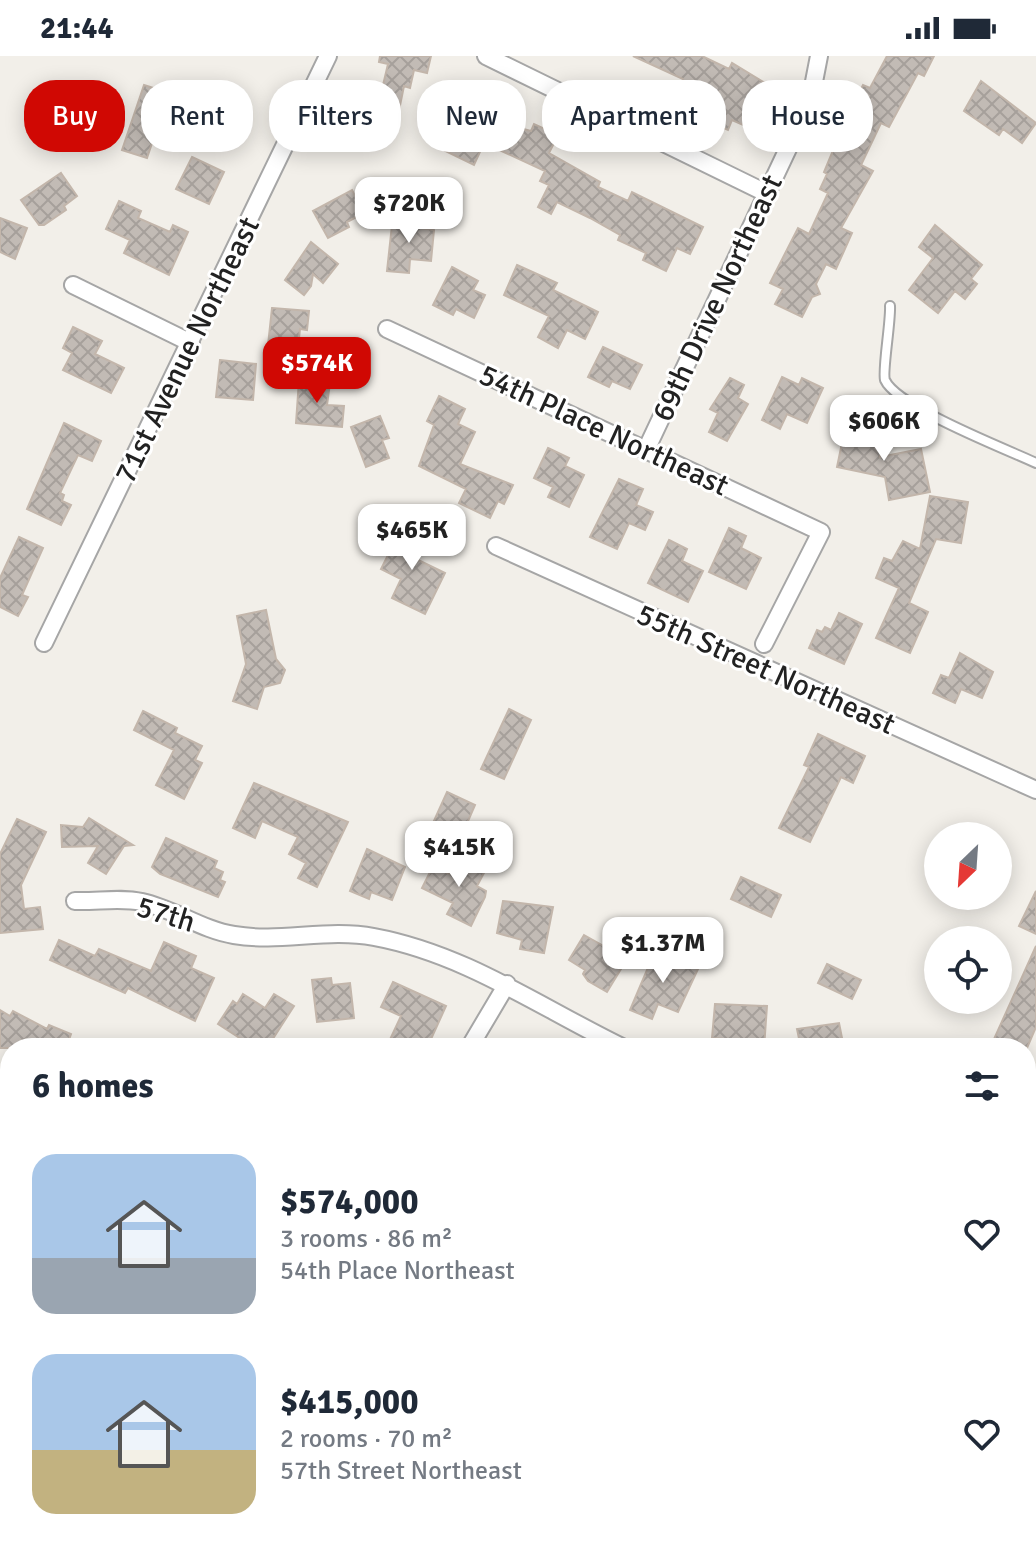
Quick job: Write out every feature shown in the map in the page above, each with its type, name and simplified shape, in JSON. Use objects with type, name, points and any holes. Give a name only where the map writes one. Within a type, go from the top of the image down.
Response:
[{"type":"street","name":"71st Avenue Northeast","points":[[44,643],[328,56]]},
{"type":"street","points":[[486,56],[766,193]]},
{"type":"street","name":"69th Drive Northeast","points":[[646,450],[812,92],[819,56]]},
{"type":"street","points":[[73,285],[191,343]]},
{"type":"street","name":"54th Place Northeast","points":[[387,329],[821,532],[764,644]]},
{"type":"street","name":"55th Street Northeast","points":[[496,546],[1036,790]]},
{"type":"street","name":"57th","points":[[75,901],[139,901],[230,935],[256,938],[317,933],[373,936],[438,954],[507,984],[606,1038]]},
{"type":"street","points":[[475,1038],[507,984]]},
{"type":"lane","points":[[890,306],[891,332],[883,372],[889,385],[904,400],[1036,463]]},
{"type":"building","points":[[380,56],[431,56],[427,73],[414,70],[410,88],[404,86],[401,101],[401,80],[384,80],[388,64],[379,62]]},
{"type":"building","points":[[633,56],[702,56],[729,69],[732,63],[760,80],[742,80],[742,124],[732,120],[728,130],[726,80],[683,79]]},
{"type":"building","points":[[887,56],[934,56],[924,76],[918,73],[889,127],[881,123],[873,140],[873,82]]},
{"type":"building","points":[[981,81],[1036,123],[1022,143],[1003,129],[999,135],[964,111]]},
{"type":"building","points":[[141,94],[141,152],[149,152],[147,158],[125,151],[125,141]]},
{"type":"building","points":[[534,124],[542,128],[542,152],[550,152],[600,182],[598,187],[628,201],[632,192],[703,227],[690,254],[677,248],[666,271],[643,260],[646,253],[618,240],[620,235],[590,218],[557,202],[551,214],[538,207],[549,185],[540,181],[545,171],[504,152],[526,152],[526,130],[531,131]]},
{"type":"building","points":[[447,152],[480,152],[474,165]]},
{"type":"building","points":[[832,152],[867,152],[861,165],[873,171],[841,228],[852,233],[836,269],[826,264],[816,284],[820,294],[812,297],[802,317],[775,304],[783,289],[770,283],[798,228],[809,234],[828,193],[820,189],[827,174],[824,172]]},
{"type":"building","points":[[192,157],[224,172],[209,204],[176,189]]},
{"type":"building","points":[[61,173],[77,196],[64,206],[66,210],[44,225],[39,225],[21,200]]},
{"type":"building","points":[[352,190],[364,213],[347,222],[349,227],[328,238],[313,211]]},
{"type":"building","points":[[119,201],[141,211],[138,218],[170,232],[173,225],[188,232],[169,275],[124,253],[130,240],[106,229]]},
{"type":"building","points":[[404,216],[421,218],[420,228],[434,230],[431,261],[410,259],[409,273],[387,271],[392,225],[403,225]]},
{"type":"building","points":[[0,218],[27,228],[15,259],[0,252]]},
{"type":"building","points":[[935,225],[982,265],[971,279],[977,284],[965,299],[955,291],[938,313],[909,290],[933,258],[919,247]]},
{"type":"building","points":[[311,242],[338,264],[323,283],[313,274],[311,286],[304,295],[285,280]]},
{"type":"building","points":[[517,265],[557,283],[553,290],[598,312],[585,339],[567,330],[558,348],[538,337],[549,316],[504,295]]},
{"type":"building","points":[[452,267],[478,281],[473,290],[485,295],[474,318],[456,309],[453,315],[433,305]]},
{"type":"building","points":[[272,308],[309,311],[307,330],[300,329],[298,348],[268,345]]},
{"type":"building","points":[[73,327],[102,341],[95,354],[124,368],[111,393],[63,370],[72,353],[63,348]]},
{"type":"building","points":[[603,347],[642,365],[630,389],[612,381],[609,387],[588,377]]},
{"type":"building","points":[[220,360],[256,364],[253,400],[216,397]]},
{"type":"building","points":[[782,377],[799,385],[802,378],[823,388],[807,423],[787,414],[780,429],[762,420]]},
{"type":"building","points":[[730,378],[744,385],[738,398],[748,404],[727,441],[709,432],[718,413],[710,409]]},
{"type":"building","points":[[299,380],[330,383],[327,405],[344,406],[342,427],[296,423]]},
{"type":"building","points":[[439,396],[465,409],[458,424],[475,432],[460,464],[513,485],[504,504],[498,501],[490,518],[459,503],[466,489],[419,466],[434,425],[427,421]]},
{"type":"building","points":[[380,416],[389,438],[382,440],[389,458],[366,467],[351,427]]},
{"type":"building","points":[[64,423],[101,441],[92,461],[78,455],[60,493],[64,495],[62,501],[71,505],[61,525],[27,509]]},
{"type":"building","points":[[862,423],[886,431],[880,457],[921,449],[930,492],[889,500],[885,477],[837,467],[842,443],[847,444],[852,425],[861,428]]},
{"type":"building","points":[[548,448],[569,458],[565,466],[584,475],[569,507],[548,497],[553,487],[534,478]]},
{"type":"building","points":[[619,479],[643,489],[636,505],[653,512],[645,530],[629,523],[617,549],[590,537]]},
{"type":"building","points":[[930,496],[968,502],[961,543],[936,539],[909,603],[928,612],[910,653],[876,638],[899,588],[876,578],[884,558],[892,561],[903,541],[920,549]]},
{"type":"building","points":[[404,523],[423,532],[412,557],[445,573],[425,614],[392,598],[401,579],[381,569]]},
{"type":"building","points":[[729,528],[746,536],[741,548],[761,558],[746,589],[709,572]]},
{"type":"building","points":[[19,537],[43,548],[22,595],[28,597],[18,616],[0,607],[0,578]]},
{"type":"building","points":[[669,540],[687,549],[682,561],[703,571],[688,602],[648,583]]},
{"type":"building","points":[[266,610],[276,659],[285,670],[280,683],[264,687],[257,709],[233,701],[246,664],[237,616]]},
{"type":"building","points":[[839,613],[862,624],[844,664],[809,648],[817,630],[822,632],[825,627],[831,630]]},
{"type":"building","points":[[960,653],[993,672],[982,698],[961,689],[955,703],[933,693],[941,675],[949,678]]},
{"type":"building","points":[[509,709],[531,720],[504,779],[481,769]]},
{"type":"building","points":[[143,711],[177,728],[175,733],[202,746],[195,760],[202,763],[184,799],[156,785],[174,750],[134,730]]},
{"type":"building","points":[[818,734],[865,756],[853,783],[841,777],[810,842],[779,828],[809,767],[804,765]]},
{"type":"building","points":[[254,783],[348,822],[317,887],[298,878],[306,863],[289,854],[298,837],[262,821],[255,838],[233,828]]},
{"type":"building","points":[[447,792],[475,805],[462,835],[433,823]]},
{"type":"building","points":[[89,818],[133,845],[124,846],[106,874],[88,863],[98,846],[62,847],[61,825],[83,827]]},
{"type":"building","points":[[17,819],[46,832],[21,885],[24,909],[40,907],[43,929],[0,933],[0,854]]},
{"type":"building","points":[[166,838],[217,861],[214,868],[223,872],[220,880],[225,882],[218,897],[160,874],[152,867]]},
{"type":"building","points":[[367,849],[405,867],[392,900],[371,892],[369,899],[350,891]]},
{"type":"building","points":[[457,857],[485,871],[477,886],[486,891],[485,897],[471,926],[447,914],[453,903],[422,888],[433,866],[449,874]]},
{"type":"building","points":[[741,877],[781,895],[771,917],[731,899]]},
{"type":"building","points":[[1036,891],[1036,934],[1019,926]]},
{"type":"building","points":[[503,901],[553,907],[544,953],[520,949],[522,940],[497,933]]},
{"type":"building","points":[[584,935],[627,959],[607,992],[588,981],[583,974],[585,970],[569,960]]},
{"type":"building","points":[[59,940],[95,956],[99,949],[151,971],[164,942],[196,956],[191,968],[214,978],[195,1021],[128,988],[125,993],[50,960]]},
{"type":"building","points":[[1036,946],[1036,1027],[1031,1038],[995,1038],[1005,1014],[1012,1014],[1012,999]]},
{"type":"building","points":[[655,951],[698,969],[678,1012],[658,1004],[652,1019],[630,1010]]},
{"type":"building","points":[[827,964],[861,980],[852,999],[818,983]]},
{"type":"building","points":[[331,978],[332,985],[350,983],[354,1018],[317,1022],[312,980]]},
{"type":"building","points":[[393,982],[446,1006],[432,1038],[391,1038],[401,1016],[381,1007]]},
{"type":"building","points":[[243,994],[265,1008],[274,994],[294,1006],[273,1038],[240,1038],[218,1024],[233,1001],[237,1004]]},
{"type":"building","points":[[715,1004],[767,1006],[765,1038],[712,1038]]},
{"type":"building","points":[[0,1010],[10,1016],[13,1011],[47,1029],[49,1025],[71,1034],[70,1038],[0,1038]]},
{"type":"building","points":[[839,1023],[842,1038],[799,1038],[797,1029]]}]
